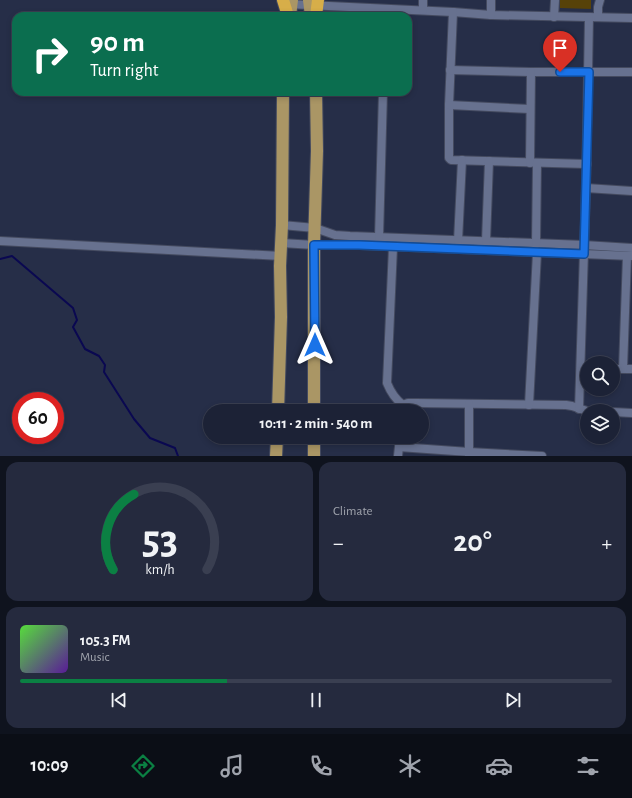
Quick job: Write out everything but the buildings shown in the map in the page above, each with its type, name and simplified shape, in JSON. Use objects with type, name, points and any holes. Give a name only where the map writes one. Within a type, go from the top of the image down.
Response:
[{"type":"main road","points":[[278,404],[284,96]]},
{"type":"main road","points":[[314,404],[314,228],[317,151],[316,96]]},
{"type":"main road","points":[[276,456],[277,444]]},
{"type":"main road","points":[[314,444],[314,456]]},
{"type":"street","points":[[423,0],[423,10]]},
{"type":"street","points":[[491,0],[491,16]]},
{"type":"street","points":[[554,17],[555,0]]},
{"type":"street","points":[[584,356],[584,249],[589,72],[594,17],[600,0]]},
{"type":"street","points":[[288,7],[314,7],[385,12],[423,10],[491,16],[632,18]]},
{"type":"street","points":[[453,12],[449,105],[449,158],[451,160],[587,164]]},
{"type":"street","points":[[450,70],[632,72]]},
{"type":"street","points":[[529,406],[536,248],[530,109],[531,72]]},
{"type":"street","points":[[379,237],[383,96]]},
{"type":"street","points":[[449,105],[530,109]]},
{"type":"street","points":[[458,241],[462,160]]},
{"type":"street","points":[[486,241],[489,161]]},
{"type":"street","points":[[586,188],[632,191]]},
{"type":"street","points":[[282,225],[314,228],[335,235],[486,241],[536,248]]},
{"type":"street","points":[[0,241],[281,256]]},
{"type":"street","points":[[282,243],[314,245],[584,249],[632,248]]},
{"type":"street","points":[[393,246],[387,383],[391,393],[399,404]]},
{"type":"street","points":[[584,249],[630,256],[628,369]]},
{"type":"street","points":[[408,404],[572,406],[580,409]]},
{"type":"street","points":[[469,404],[469,454]]},
{"type":"street","points":[[620,412],[632,412]]},
{"type":"street","points":[[398,456],[399,446],[469,454],[542,456]]},
{"type":"shaded area","points":[[560,0],[591,0],[591,9],[560,8]]},
{"type":"waterway","points":[[0,259],[12,256],[73,308],[77,320],[73,327],[85,349],[99,356],[105,365],[104,372],[134,419],[150,438],[175,448],[178,456]]},
{"type":"route","points":[[315,345],[314,245],[359,245],[584,254],[589,72],[560,72]]}]
